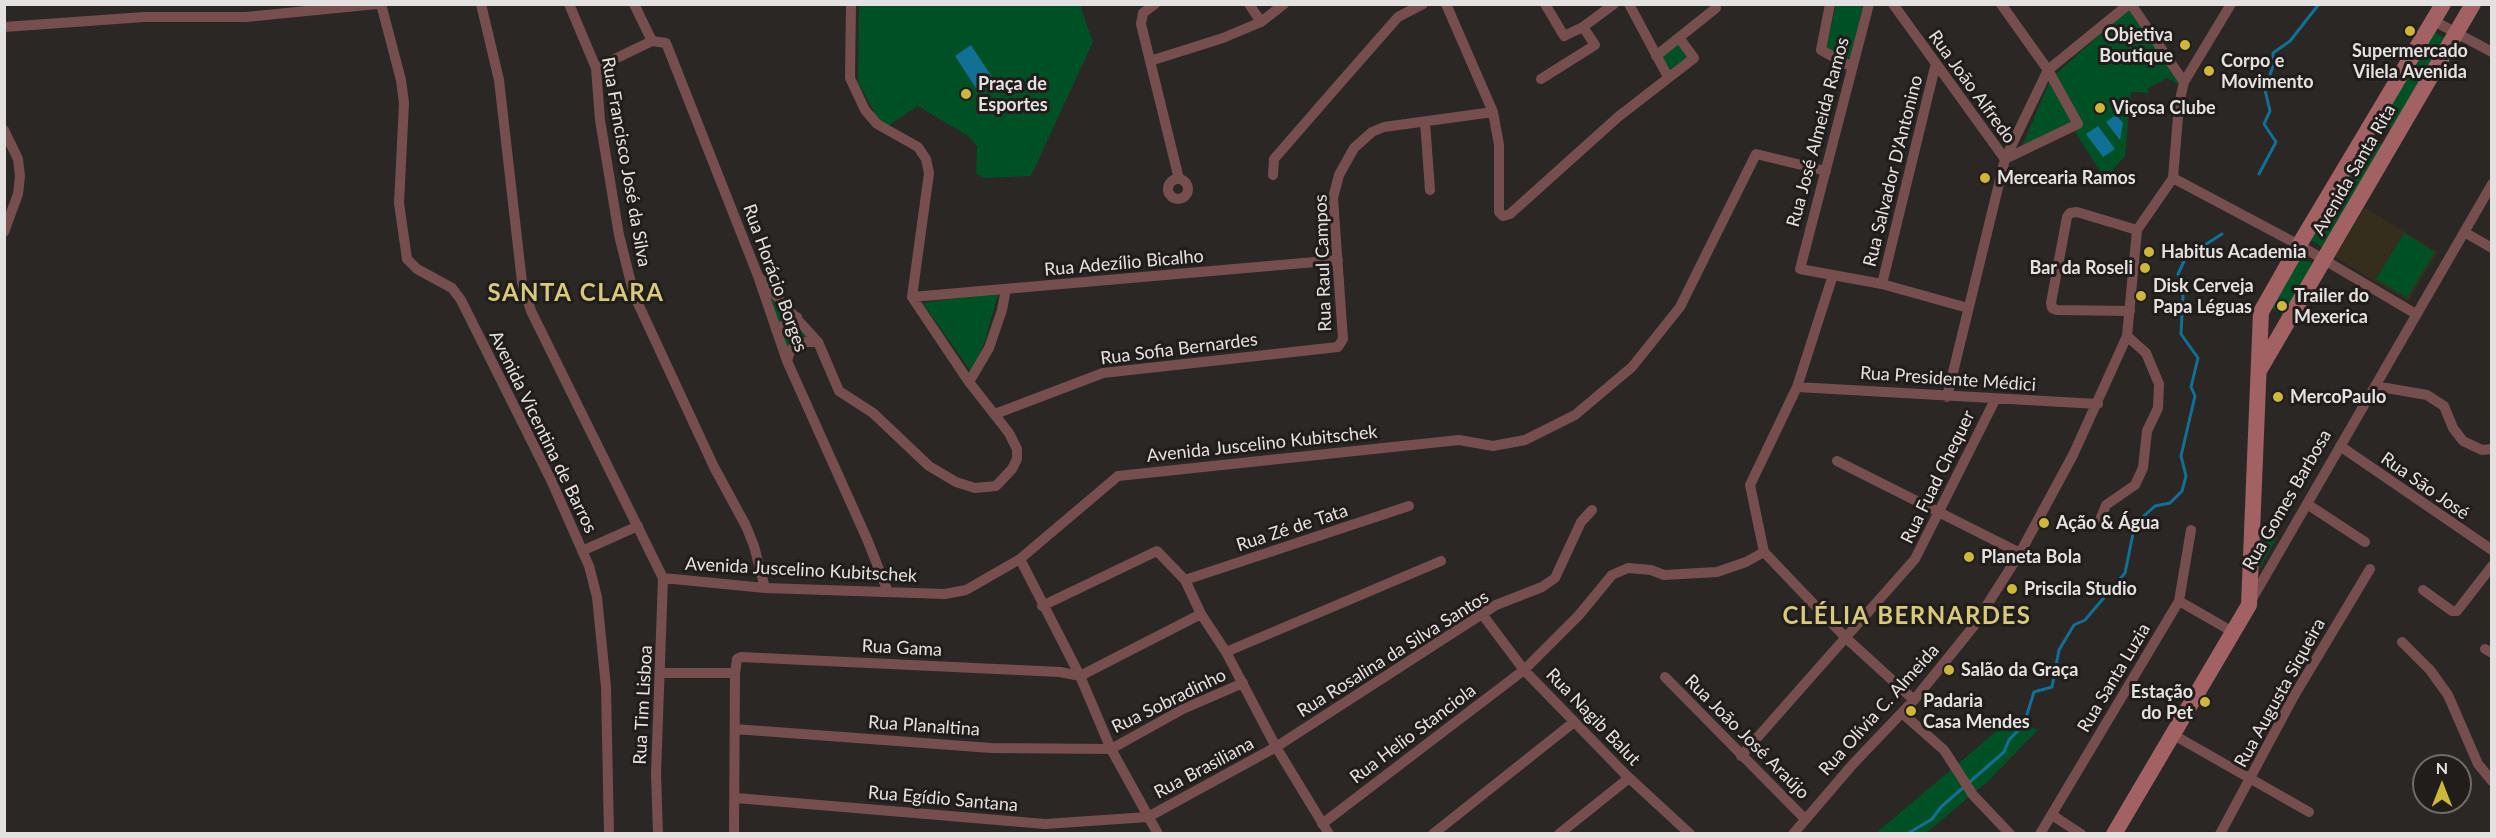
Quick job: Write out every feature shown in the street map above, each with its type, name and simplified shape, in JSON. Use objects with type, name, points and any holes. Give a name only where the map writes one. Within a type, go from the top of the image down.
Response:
[{"type":"street","points":[[4,27],[132,18],[246,17],[379,4]]},
{"type":"street","name":"Avenida Vicentina de Barros","points":[[379,4],[401,81],[404,103],[399,203],[407,259],[417,269],[452,288],[461,300],[551,480],[582,550],[597,597],[606,687],[609,834]]},
{"type":"street","points":[[481,4],[499,80],[522,282],[531,311],[663,578]]},
{"type":"street","name":"Rua Francisco José da Silva","points":[[569,4],[596,68],[600,120],[619,235],[634,295],[714,467],[746,526],[765,588]]},
{"type":"street","points":[[596,68],[652,41],[634,4]]},
{"type":"street","points":[[758,276],[818,342],[839,391],[846,398],[873,413],[929,466],[956,482],[975,488],[996,486],[1017,459],[1017,449],[912,297],[928,173],[926,159],[918,147],[877,124],[865,110],[850,78],[851,4]]},
{"type":"street","points":[[1155,4],[1143,13],[1141,24],[1179,178]]},
{"type":"street","points":[[1249,4],[1261,22]]},
{"type":"street","points":[[1150,61],[1191,50],[1261,22],[1284,4]]},
{"type":"street","points":[[1273,175],[1274,159],[1334,90],[1398,18],[1423,4]]},
{"type":"street","points":[[1446,4],[1492,112],[1499,144],[1499,212],[1503,216],[1510,214],[1618,117],[1694,58],[1680,39]]},
{"type":"street","points":[[1545,4],[1564,36],[1583,27],[1614,4]]},
{"type":"street","points":[[1629,4],[1668,77]]},
{"type":"street","points":[[1830,4],[1821,51],[1852,67]]},
{"type":"street","name":"Rua José Almeida Ramos","points":[[1833,274],[1800,268],[1869,4]]},
{"type":"street","name":"Rua João Alfredo","points":[[1893,4],[1935,67],[2004,159]]},
{"type":"street","points":[[2001,4],[2048,70],[2078,124],[2004,159]]},
{"type":"street","points":[[1947,397],[2004,159],[2048,70],[2130,4],[2184,82]]},
{"type":"street","points":[[2130,311],[2057,310],[2052,308],[2067,217],[2070,213],[2078,212],[2137,230],[2173,178],[2179,104],[2184,82],[2231,4]]},
{"type":"street","name":"Avenida Santa Rita","points":[[2260,370],[2261,312],[2443,4]]},
{"type":"street","name":"Avenida Santa Rita","points":[[2260,370],[2473,4]]},
{"type":"street","points":[[1656,56],[1716,8]]},
{"type":"street","points":[[2434,21],[2492,52]]},
{"type":"street","points":[[1541,79],[1595,45],[1583,27]]},
{"type":"street","name":"Rua Horácio Borges","points":[[652,41],[662,41],[670,49],[758,276],[787,361],[867,539],[888,592]]},
{"type":"street","name":"Rua Salvador D'Antonino","points":[[1882,284],[1935,67]]},
{"type":"street","name":"Rua Raul Campos","points":[[1338,347],[1343,339],[1333,198],[1339,175],[1349,156],[1363,139],[1384,127],[1492,112]]},
{"type":"street","points":[[1425,122],[1430,190]]},
{"type":"street","points":[[2370,127],[2393,141]]},
{"type":"street","points":[[4,130],[18,159],[20,176],[18,194],[4,232]]},
{"type":"street","name":"Avenida Juscelino Kubitschek","points":[[663,578],[765,588],[945,594],[966,590],[1020,559],[1118,476],[1459,440],[1492,446],[1525,440],[1575,415],[1632,367],[1680,307],[1756,154],[1826,171]]},
{"type":"street","points":[[2173,178],[2299,245],[2416,314]]},
{"type":"street","name":"Rua Gomes Barbosa","points":[[2114,834],[2492,184]]},
{"type":"street","name":"Rua Olívia C. Almeida","points":[[1793,834],[1914,700],[1973,627],[2020,553],[2098,404],[2127,336],[2137,230]]},
{"type":"street","points":[[2464,232],[2492,248]]},
{"type":"street","name":"Rua Adezílio Bicalho","points":[[912,297],[1338,260]]},
{"type":"street","points":[[1914,700],[1846,638],[1764,552],[1750,485],[1797,387],[1833,274],[1882,284],[1968,308]]},
{"type":"street","points":[[969,382],[989,348],[1002,310],[1006,289]]},
{"type":"street","points":[[2261,312],[2286,325]]},
{"type":"street","points":[[776,330],[797,317]]},
{"type":"street","points":[[2100,520],[2106,505],[2135,485],[2143,468],[2147,431],[2158,408],[2159,384],[2146,353],[2127,336]]},
{"type":"street","points":[[787,361],[790,351],[797,342],[818,342]]},
{"type":"street","name":"Rua Sofia Bernardes","points":[[995,414],[1103,373],[1338,347]]},
{"type":"street","points":[[2249,605],[2260,370]]},
{"type":"street","points":[[2375,386],[2427,395],[2444,406],[2453,428],[2463,441],[2482,450],[2492,449]]},
{"type":"street","name":"Rua Presidente Médici","points":[[1797,387],[1995,400],[2098,404]]},
{"type":"street","name":"Rua Fuad Chequer","points":[[1741,756],[1916,559],[1995,400]]},
{"type":"street","name":"Rua São José","points":[[2340,446],[2492,550]]},
{"type":"street","points":[[1837,461],[2020,553]]},
{"type":"street","points":[[2307,504],[2365,542]]},
{"type":"street","name":"Rua Zé de Tata","points":[[1185,580],[1409,506]]},
{"type":"street","name":"Rua Rosalina da Silva Santos","points":[[1276,747],[1482,614],[1542,587],[1555,578],[1581,522],[1592,510]]},
{"type":"street","points":[[582,550],[638,526]]},
{"type":"street","name":"Rua Santa Luzia","points":[[2040,834],[2179,601],[2191,530]]},
{"type":"street","points":[[1042,606],[1157,551],[1185,580],[1201,614],[1226,652],[1276,747],[1329,834]]},
{"type":"street","name":"Rua Helio Stanciola","points":[[1322,824],[1524,670],[1579,615],[1612,575],[1628,568],[1651,570],[1664,574],[1716,572],[1746,562],[1764,552]]},
{"type":"street","points":[[1020,559],[1042,606],[1080,676],[1111,749],[1158,834]]},
{"type":"street","points":[[1226,652],[1441,561]]},
{"type":"street","points":[[2423,590],[2457,611],[2492,566]]},
{"type":"street","name":"Rua Augusta Siqueira","points":[[2220,834],[2294,696],[2370,568]]},
{"type":"street","name":"Rua Tim Lisboa","points":[[658,834],[656,774],[662,673],[663,578]]},
{"type":"street","points":[[2179,601],[2233,632]]},
{"type":"street","points":[[1080,676],[1201,614]]},
{"type":"street","name":"Rua Nagib Balut","points":[[1482,614],[1524,670],[1629,778],[1690,834]]},
{"type":"street","points":[[2402,642],[2430,670],[2448,695],[2478,764],[2492,781]]},
{"type":"street","name":"Rua Gama","points":[[735,673],[737,659],[741,657],[1059,672],[1080,676]]},
{"type":"street","points":[[662,673],[735,673],[734,834]]},
{"type":"street","name":"Rua João José Araújo","points":[[1665,677],[1805,819]]},
{"type":"street","name":"Rua Sobradinho","points":[[1111,749],[1183,709],[1243,683]]},
{"type":"street","points":[[1902,713],[1944,750],[1973,795],[2010,834]]},
{"type":"street","points":[[1432,834],[1574,722]]},
{"type":"street","name":"Rua Planaltina","points":[[735,729],[991,748],[1111,749]]},
{"type":"street","points":[[2172,734],[2309,812]]},
{"type":"street","name":"Rua Brasiliana","points":[[1148,817],[1276,747]]},
{"type":"street","points":[[1559,834],[1629,778]]},
{"type":"street","name":"Rua Egídio Santana","points":[[736,798],[1045,824],[1148,817]]},
{"type":"street","points":[[2052,814],[2081,834]]},
{"type":"shaded area","points":[[2365,208],[2438,252],[2408,301],[2335,257]]},
{"type":"green space","name":"Praça de Esportes","points":[[859,5],[1080,5],[1093,42],[1031,176],[984,178],[976,174],[977,146],[968,136],[918,106],[888,126],[879,121],[858,82]]},
{"type":"green space","points":[[1836,5],[1863,5],[1850,59],[1826,49]]},
{"type":"green space","name":"Viçosa Clube","points":[[2129,9],[2180,85],[2167,78],[2147,89],[2150,93],[2131,92],[2125,156],[2105,179],[2072,127],[2020,151],[2051,78]]},
{"type":"green space","points":[[2432,31],[2445,38],[2394,130],[2378,121]]},
{"type":"green space","points":[[1680,42],[1691,59],[1670,73],[1658,55]]},
{"type":"green space","points":[[2371,137],[2384,145],[2323,248],[2311,240]]},
{"type":"green space","points":[[2404,233],[2435,252],[2407,298],[2376,279]]},
{"type":"green space","points":[[2300,257],[2315,265],[2285,316],[2271,308]]},
{"type":"green space","points":[[759,278],[811,333],[787,359]]},
{"type":"green space","points":[[999,292],[984,344],[971,372],[923,303]]},
{"type":"green space","points":[[2260,535],[2278,536],[2260,568],[2257,566]]},
{"type":"green space","points":[[2012,718],[2038,730],[1986,783],[1926,833],[1875,834]]},
{"type":"water","points":[[971,45],[992,77],[976,88],[955,56]]},
{"type":"water","points":[[2116,115],[2123,123],[2120,140],[2106,122]]},
{"type":"water","points":[[2098,126],[2115,149],[2103,157],[2086,134]]},
{"type":"waterway","points":[[2259,174],[2276,142],[2264,124],[2270,111],[2265,90],[2273,66],[2273,53],[2290,41],[2319,4]]},
{"type":"waterway","points":[[1907,834],[1932,819],[1941,807],[2004,752],[2009,740],[2024,724],[2034,692],[2052,687],[2059,650],[2074,625],[2085,620],[2125,573],[2135,524],[2155,506],[2170,503],[2182,491],[2186,476],[2181,456],[2195,396],[2191,387],[2198,358],[2181,334],[2183,296],[2178,274],[2186,257],[2222,234]]},
{"type":"place","name":"Supermercado Vilela Avenida","points":[[2410,31]]},
{"type":"place","name":"Objetiva Boutique","points":[[2185,45]]},
{"type":"place","name":"Corpo e Movimento","points":[[2209,71]]},
{"type":"place","name":"Praça de Esportes","points":[[966,94]]},
{"type":"place","name":"Viçosa Clube","points":[[2100,108]]},
{"type":"place","name":"Mercearia Ramos","points":[[1985,178]]},
{"type":"place","name":"Habitus Academia","points":[[2149,252]]},
{"type":"place","name":"Bar da Roseli","points":[[2145,268]]},
{"type":"place","name":"Disk Cerveja Papa Léguas","points":[[2141,296]]},
{"type":"place","name":"Trailer do Mexerica","points":[[2282,306]]},
{"type":"place","name":"MercoPaulo","points":[[2278,397]]},
{"type":"place","name":"Ação & Água","points":[[2044,523]]},
{"type":"place","name":"Planeta Bola","points":[[1969,557]]},
{"type":"place","name":"Priscila Studio","points":[[2012,589]]},
{"type":"place","name":"Salão da Graça","points":[[1949,670]]},
{"type":"place","name":"Estação do Pet","points":[[2205,702]]},
{"type":"place","name":"Padaria Casa Mendes","points":[[1911,711]]},
{"type":"district","name":"SANTA CLARA","points":[[576,293]]},
{"type":"district","name":"CLÉLIA BERNARDES","points":[[1907,616]]}]
